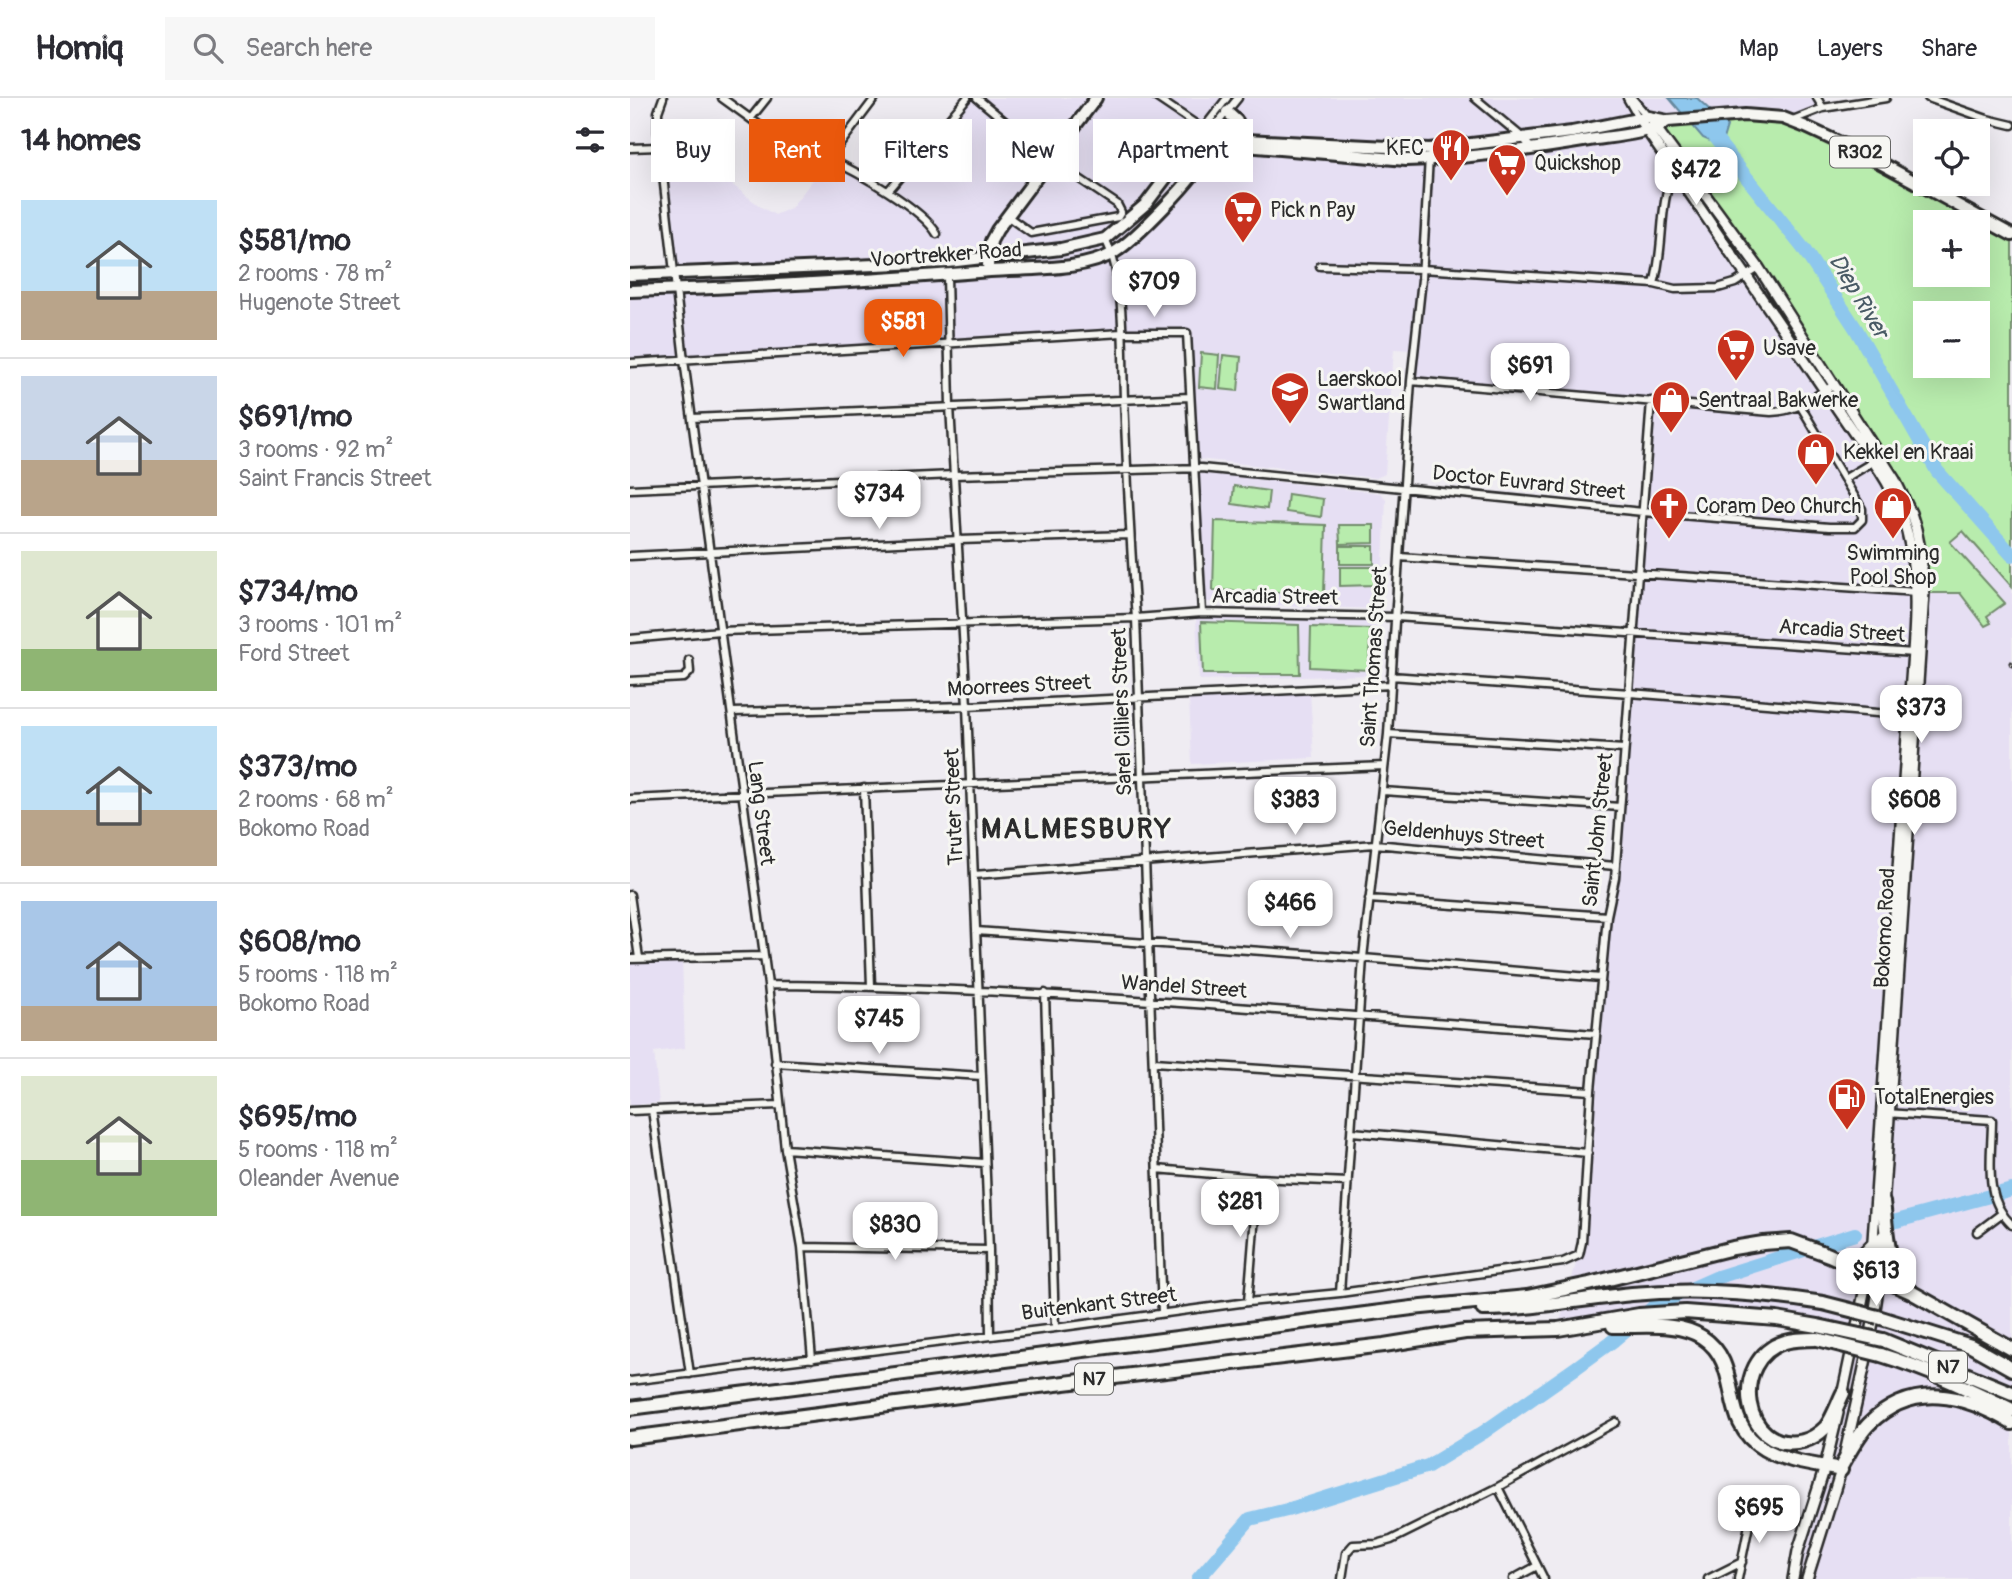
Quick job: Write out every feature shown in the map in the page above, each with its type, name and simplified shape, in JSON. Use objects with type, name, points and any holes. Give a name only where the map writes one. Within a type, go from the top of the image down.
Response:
[{"type":"highway","points":[[1884,1202],[1892,1259],[1902,1283],[1911,1292]]},
{"type":"highway","points":[[1412,1308],[1527,1297],[1733,1248],[1791,1241],[1911,1292],[2012,1349]]},
{"type":"highway","points":[[1843,1262],[1860,1258],[1872,1246]]},
{"type":"highway","name":"N7","points":[[630,1408],[1412,1308],[1510,1309],[1634,1294],[1708,1291],[1762,1293],[1824,1303],[1971,1346],[2012,1368]]},
{"type":"highway","name":"N7","points":[[630,1438],[1384,1345],[1465,1332],[1558,1329],[1639,1315],[1685,1312],[1777,1319],[1817,1333],[1883,1340],[2012,1393]]},
{"type":"highway","points":[[1584,1325],[1678,1328],[1702,1336],[1720,1354],[1727,1368],[1737,1419],[1749,1438],[1776,1455],[1825,1467],[1842,1467],[1867,1425],[1894,1406],[1913,1399],[1943,1395],[2012,1423]]},
{"type":"highway","points":[[1843,1393],[1826,1426],[1811,1439],[1793,1443],[1770,1436],[1753,1417],[1748,1387],[1757,1363],[1767,1352],[1782,1343],[1817,1333],[1954,1382],[2012,1409]]},
{"type":"main road","points":[[1079,121],[1096,98]]},
{"type":"main road","points":[[1227,112],[1235,119]]},
{"type":"main road","name":"R302","points":[[1253,147],[1406,160],[1470,146],[1572,132],[1643,118],[1674,120],[1757,116],[1790,121],[1864,155],[2012,234]]},
{"type":"main road","points":[[1643,118],[1652,129]]},
{"type":"main road","name":"R302","points":[[1253,140],[1429,155],[1532,149],[1652,129],[1674,120]]},
{"type":"main road","name":"Bokomo Road","points":[[1652,129],[1674,168],[1746,276],[1876,459]]},
{"type":"main road","name":"Bokomo Road","points":[[1652,129],[1759,268],[1835,384],[1876,459],[1906,527],[1920,592],[1872,1246],[1875,1276],[1825,1467],[1798,1551],[1793,1579]]},
{"type":"main road","points":[[1182,188],[1216,158],[1257,148]]},
{"type":"main road","points":[[989,271],[991,241],[1032,182]]},
{"type":"main road","name":"Voortrekker Road","points":[[630,275],[948,262],[1061,249],[1105,239],[1146,204],[1165,182]]},
{"type":"main road","name":"Voortrekker Road","points":[[630,291],[947,276],[1060,267],[1096,260],[1113,253],[1142,230],[1186,182]]},
{"type":"main road","name":"Bokomo Road","points":[[1807,1579],[1842,1467],[1875,1276],[1884,1202],[1911,716]]},
{"type":"street","name":"Lang Street","points":[[659,119],[663,98]]},
{"type":"street","points":[[722,98],[751,118],[767,98]]},
{"type":"street","points":[[845,138],[875,98]]},
{"type":"street","points":[[888,191],[967,98]]},
{"type":"street","points":[[977,98],[1002,119]]},
{"type":"street","points":[[1157,98],[1185,119]]},
{"type":"street","points":[[1214,119],[1227,98]]},
{"type":"street","points":[[1220,119],[1238,98]]},
{"type":"street","points":[[1475,98],[1522,137],[1532,149]]},
{"type":"street","points":[[1630,98],[1643,118]]},
{"type":"street","points":[[1817,98],[1823,108]]},
{"type":"street","points":[[1790,121],[1823,108],[1886,98]]},
{"type":"street","points":[[1928,98],[2012,125]]},
{"type":"street","points":[[630,148],[651,147]]},
{"type":"street","name":"Saint Thomas Street","points":[[1340,1293],[1363,958],[1388,734],[1429,155]]},
{"type":"street","points":[[845,168],[888,191],[928,222],[937,234]]},
{"type":"street","points":[[1654,284],[1658,268],[1664,197],[1674,168]]},
{"type":"street","points":[[1006,216],[1031,233],[1118,217],[1121,212],[1117,204],[1079,178]]},
{"type":"street","name":"Lang Street","points":[[663,182],[709,553],[768,985],[785,1149],[802,1247],[812,1359]]},
{"type":"street","name":"Sarel Cilliers Street","points":[[1105,239],[1113,253],[1122,333],[1136,618],[1162,1312]]},
{"type":"street","points":[[1320,266],[1422,269],[1654,284],[1675,289],[1728,286],[1759,268]]},
{"type":"street","points":[[1658,268],[1665,282],[1675,289]]},
{"type":"street","name":"Truter Street","points":[[947,276],[950,406],[959,540],[979,990],[990,1336]]},
{"type":"street","points":[[630,363],[1122,333],[1187,332],[1202,612]]},
{"type":"street","points":[[1411,381],[1771,412],[1801,407],[1835,384]]},
{"type":"street","points":[[692,418],[1190,397]]},
{"type":"street","name":"Saint John Street","points":[[1572,1259],[1579,1255],[1582,1242],[1591,1091],[1607,916],[1615,878],[1651,401]]},
{"type":"street","points":[[1801,407],[1844,479],[1876,459]]},
{"type":"street","name":"Doctor Euvrard Street","points":[[630,489],[1195,468],[1643,512],[1848,528],[1860,524],[1863,509],[1844,479]]},
{"type":"street","points":[[630,556],[959,540],[1130,535]]},
{"type":"street","points":[[1399,557],[1920,592]]},
{"type":"street","name":"Arcadia Street","points":[[630,639],[720,631],[1136,618],[1202,612],[1396,617],[1916,654]]},
{"type":"street","points":[[630,681],[684,678],[690,672],[689,660]]},
{"type":"street","points":[[1391,676],[1911,716]]},
{"type":"street","name":"Moorrees Street","points":[[732,712],[967,706],[1391,685]]},
{"type":"street","points":[[1388,734],[1624,749]]},
{"type":"street","points":[[630,799],[1384,766]]},
{"type":"street","points":[[863,788],[871,986]]},
{"type":"street","points":[[1383,791],[1620,807]]},
{"type":"street","name":"Geldenhuys Street","points":[[974,875],[1375,845],[1615,866]]},
{"type":"street","points":[[630,895],[639,958]]},
{"type":"street","points":[[1369,899],[1607,916]]},
{"type":"street","points":[[976,931],[1601,978]]},
{"type":"street","points":[[630,959],[762,956]]},
{"type":"street","name":"Wandel Street","points":[[768,985],[1045,993],[1150,1003],[1596,1034]]},
{"type":"street","points":[[1045,993],[1055,1328]]},
{"type":"street","points":[[1154,1062],[1591,1091]]},
{"type":"street","points":[[775,1063],[982,1076]]},
{"type":"street","points":[[630,1111],[780,1105]]},
{"type":"street","points":[[652,1110],[690,1374]]},
{"type":"street","points":[[1881,1112],[1992,1120],[1990,1180],[1996,1204],[2001,1214],[2012,1224]]},
{"type":"street","points":[[1352,1132],[1588,1153]]},
{"type":"street","points":[[785,1149],[984,1163]]},
{"type":"street","points":[[1157,1169],[1258,1178],[1349,1182]]},
{"type":"street","points":[[1248,1301],[1258,1178]]},
{"type":"street","points":[[1977,1232],[2001,1214]]},
{"type":"street","points":[[802,1247],[989,1250]]},
{"type":"street","name":"Buitenkant Street","points":[[630,1381],[1248,1301],[1340,1293],[1572,1259]]},
{"type":"street","points":[[1342,1579],[1346,1553],[1353,1545],[1377,1544],[1391,1540],[1498,1487],[1616,1422]]},
{"type":"street","points":[[1498,1487],[1544,1579]]},
{"type":"street","points":[[1738,1579],[1753,1505]]},
{"type":"street","points":[[1708,1579],[1742,1562]]},
{"type":"street","points":[[1513,1579],[1537,1566]]},
{"type":"shaded area","points":[[967,98],[1817,98],[1823,108],[1797,117],[1759,268],[1911,513],[1924,592],[1957,591],[1987,616],[2004,603],[1950,542],[1963,531],[2012,587],[2012,1579],[1793,1579],[1825,1467],[1855,1336],[1685,1312],[1558,1329],[1580,1249],[1607,916],[1615,878],[1651,401],[1411,381],[1415,350],[1394,349],[1385,474],[1376,478],[1198,459],[1193,453],[1189,336],[1194,330],[630,363],[630,275],[673,273],[663,182],[729,182],[775,215],[791,208],[811,182],[845,182],[845,168],[859,175],[859,182],[871,182],[888,191],[896,182],[972,182],[972,119],[949,119]]},
{"type":"shaded area","points":[[1199,473],[1380,493],[1386,499],[1381,603],[1374,609],[1207,602],[1199,591],[1194,479]]},
{"type":"shaded area","points":[[1196,618],[1372,620],[1375,624],[1372,671],[1369,675],[1199,680]]},
{"type":"shaded area","points":[[1310,692],[1314,758],[1192,764],[1189,698]]},
{"type":"shaded area","points":[[682,959],[685,1048],[654,1052],[659,1103],[630,1105],[630,962]]},
{"type":"green space","points":[[1783,118],[1913,184],[1913,196],[1936,196],[1963,210],[1913,210],[1913,287],[1990,287],[1990,224],[2012,235],[2012,587],[1963,531],[1950,542],[2005,603],[1987,616],[1991,623],[1985,626],[1960,593],[1924,593],[1916,529],[1835,384],[1656,128],[1668,121]]},
{"type":"green space","points":[[1201,353],[1219,355],[1217,389],[1199,387]]},
{"type":"green space","points":[[1223,355],[1241,357],[1238,391],[1220,389]]},
{"type":"green space","points":[[1234,486],[1269,491],[1267,509],[1232,504]]},
{"type":"green space","points":[[1288,494],[1323,499],[1321,517],[1286,512]]},
{"type":"green space","points":[[1215,521],[1326,525],[1324,594],[1213,590]]},
{"type":"green space","points":[[1339,525],[1374,525],[1374,543],[1340,544]]},
{"type":"green space","points":[[1340,546],[1374,546],[1374,564],[1340,564]]},
{"type":"green space","points":[[1340,567],[1374,567],[1374,585],[1340,586]]},
{"type":"green space","points":[[1201,622],[1299,625],[1300,674],[1203,674]]},
{"type":"green space","points":[[1311,627],[1370,629],[1369,670],[1310,667]]},
{"type":"water","points":[[1669,98],[1697,98],[1727,126],[1721,146],[1703,138]]},
{"type":"waterway","name":"Diep River","points":[[1711,133],[1803,248],[1856,329],[1937,471],[2012,555]]},
{"type":"waterway","points":[[1893,1222],[2012,1190]]},
{"type":"waterway","points":[[1198,1579],[1250,1519],[1428,1466],[1484,1432],[1577,1367],[1657,1304],[1718,1277],[1855,1234]]},
{"type":"place","name":"KFC","points":[[1451,182]]},
{"type":"place","name":"Quickshop","points":[[1507,197]]},
{"type":"place","name":"Pick n Pay","points":[[1243,244]]},
{"type":"place","name":"Usave","points":[[1736,382]]},
{"type":"place","name":"Laerskool Swartland","points":[[1290,425]]},
{"type":"place","name":"Sentraal Bakwerke","points":[[1671,434]]},
{"type":"place","name":"Kekkel en Kraai","points":[[1816,486]]},
{"type":"place","name":"Coram Deo Church","points":[[1669,540]]},
{"type":"place","name":"Swimming Pool Shop","points":[[1893,540]]},
{"type":"place","name":"TotalEnergies","points":[[1847,1131]]},
{"type":"district","name":"MALMESBURY","points":[[1077,829]]}]
